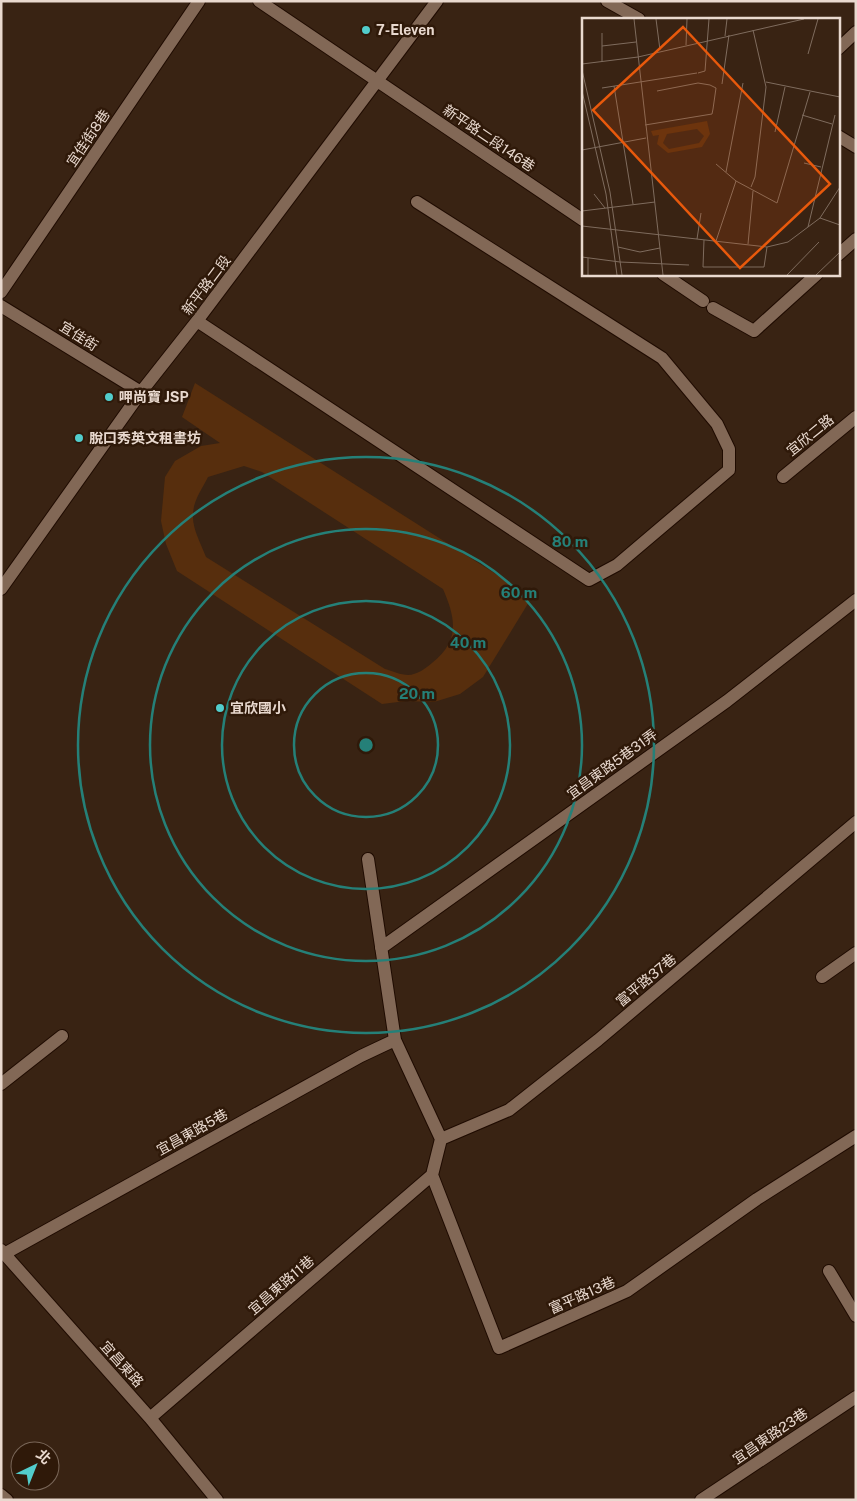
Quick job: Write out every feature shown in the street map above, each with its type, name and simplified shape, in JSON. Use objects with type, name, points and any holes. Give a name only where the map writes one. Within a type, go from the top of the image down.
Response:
[{"type":"street","name":"宜佳街8巷","points":[[1,292],[199,1]]},
{"type":"street","name":"新平路二段146巷","points":[[259,1],[582,219]]},
{"type":"street","name":"新平路二段","points":[[1,589],[141,392],[197,321],[437,1]]},
{"type":"street","points":[[607,1],[626,5],[638,18]]},
{"type":"street","points":[[840,47],[856,32]]},
{"type":"street","points":[[840,137],[856,147]]},
{"type":"street","points":[[197,321],[588,580],[617,565],[729,470],[729,449],[717,424],[662,358],[417,202]]},
{"type":"street","points":[[840,253],[856,239]]},
{"type":"street","points":[[664,275],[708,305],[754,331],[816,275]]},
{"type":"street","name":"宜佳街","points":[[1,306],[141,392]]},
{"type":"street","name":"宜欣二路","points":[[783,477],[856,417]]},
{"type":"street","name":"宜昌東路5巷31弄","points":[[381,948],[727,701],[856,600]]},
{"type":"street","name":"富平路37巷","points":[[441,1139],[509,1110],[598,1040],[856,822]]},
{"type":"street","points":[[368,859],[395,1040],[441,1139],[432,1175]]},
{"type":"street","points":[[822,977],[856,953]]},
{"type":"street","points":[[1,1084],[62,1036]]},
{"type":"street","name":"宜昌東路5巷","points":[[3,1252],[361,1056],[395,1040]]},
{"type":"street","name":"富平路13巷","points":[[432,1175],[500,1348],[627,1291],[757,1199],[856,1136]]},
{"type":"street","name":"宜昌東路11巷","points":[[150,1418],[432,1175]]},
{"type":"street","name":"宜昌東路","points":[[3,1252],[150,1418],[217,1500]]},
{"type":"street","points":[[828,1271],[856,1316]]},
{"type":"street","name":"宜昌東路23巷","points":[[700,1500],[856,1397]]},
{"type":"street","points":[[1,1495],[7,1500]]},
{"type":"shaded area","points":[[195,383],[532,597],[483,677],[460,694],[434,702],[406,701],[382,704],[177,571],[166,544],[161,521],[165,477],[175,461],[201,446],[220,443],[182,417]],"holes":[[[244,466],[262,472],[443,589],[451,610],[453,629],[451,638],[441,655],[424,669],[411,675],[385,669],[206,557],[195,531],[193,510],[208,477]]]},
{"type":"place","name":"7-Eleven","points":[[366,30]]},
{"type":"place","name":"呷尚寶 JSP","points":[[109,397]]},
{"type":"place","name":"脫口秀英文租書坊","points":[[79,438]]},
{"type":"place","name":"宜欣國小","points":[[220,708]]}]
